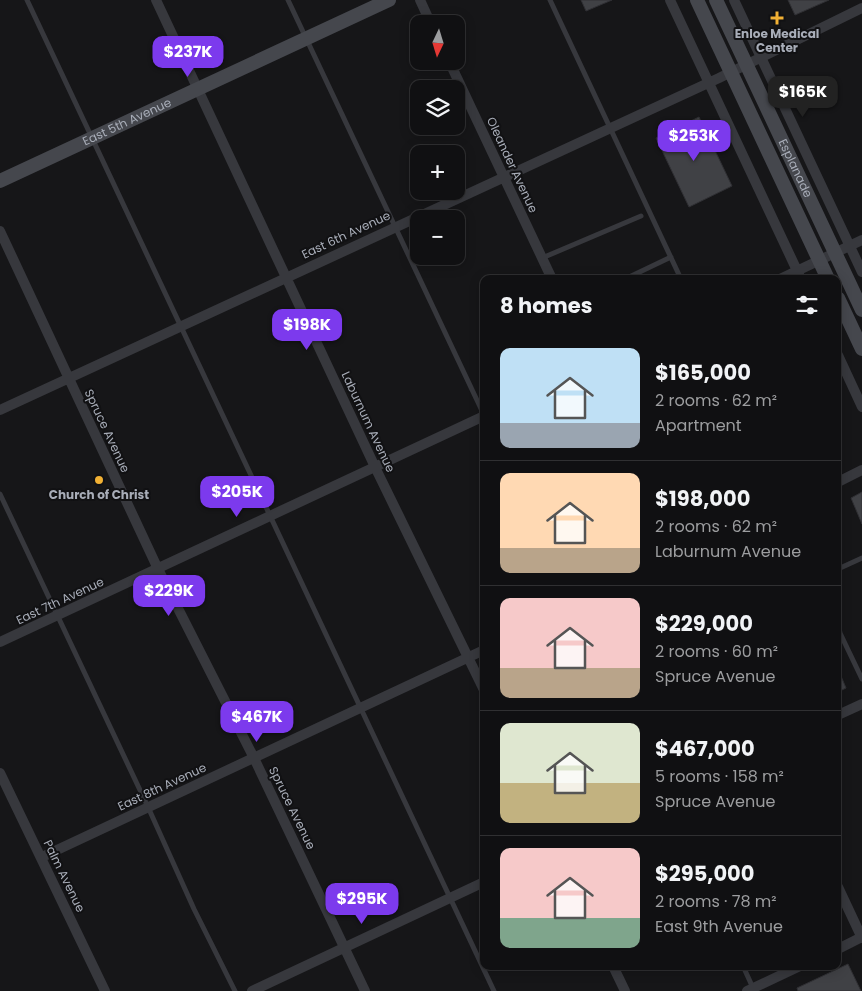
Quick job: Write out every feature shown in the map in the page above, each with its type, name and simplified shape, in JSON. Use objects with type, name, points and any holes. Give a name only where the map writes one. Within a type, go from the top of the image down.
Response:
[{"type":"main road","name":"East 5th Avenue","points":[[0,181],[389,0]]},
{"type":"main road","name":"Esplanade","points":[[697,0],[826,275]]},
{"type":"main road","name":"Esplanade","points":[[716,0],[862,310]]},
{"type":"main road","points":[[841,304],[862,349]]},
{"type":"street","name":"Laburnum Avenue","points":[[156,0],[375,467],[480,681]]},
{"type":"street","points":[[420,0],[427,15]]},
{"type":"street","points":[[670,0],[800,275],[820,260],[862,240]]},
{"type":"street","points":[[734,0],[862,272]]},
{"type":"street","name":"East 6th Avenue","points":[[0,410],[286,276],[708,83],[862,9]]},
{"type":"street","name":"Oleander Avenue","points":[[453,70],[550,275]]},
{"type":"street","name":"Spruce Avenue","points":[[0,231],[158,568],[254,758],[365,991]]},
{"type":"street","points":[[841,362],[862,407]]},
{"type":"street","name":"East 7th Avenue","points":[[0,642],[480,418]]},
{"type":"street","points":[[841,480],[862,470]]},
{"type":"street","name":"East 8th Avenue","points":[[42,857],[480,652]]},
{"type":"street","points":[[841,714],[862,704]]},
{"type":"street","name":"Palm Avenue","points":[[0,773],[105,991]]},
{"type":"street","points":[[259,989],[480,884]]},
{"type":"street","points":[[841,893],[862,938],[841,948]]},
{"type":"street","points":[[615,970],[625,991]]},
{"type":"street","points":[[750,989],[791,970]]},
{"type":"lane","points":[[27,0],[480,961]]},
{"type":"lane","points":[[288,0],[480,407]]},
{"type":"lane","points":[[550,0],[679,275]]},
{"type":"lane","points":[[542,258],[641,216]]},
{"type":"lane","points":[[633,275],[671,257]]},
{"type":"lane","points":[[0,494],[148,807],[194,909],[235,991]]},
{"type":"lane","points":[[841,568],[862,558]]},
{"type":"lane","points":[[841,635],[862,679]]},
{"type":"lane","points":[[484,970],[494,991]]},
{"type":"lane","points":[[744,970],[750,989]]},
{"type":"building","points":[[581,0],[612,0],[586,11]]},
{"type":"building","points":[[788,0],[829,0],[795,15]]},
{"type":"building","points":[[699,117],[732,186],[689,207],[656,138]]},
{"type":"building","points":[[862,492],[862,524],[851,498]]},
{"type":"building","points":[[841,676],[846,688],[841,690]]},
{"type":"building","points":[[848,964],[861,991],[798,991],[797,988],[835,970],[841,970],[841,967]]},
{"type":"place","name":"Enloe Medical Center","points":[[777,18]]},
{"type":"place","name":"Church of Christ","points":[[99,480]]}]
